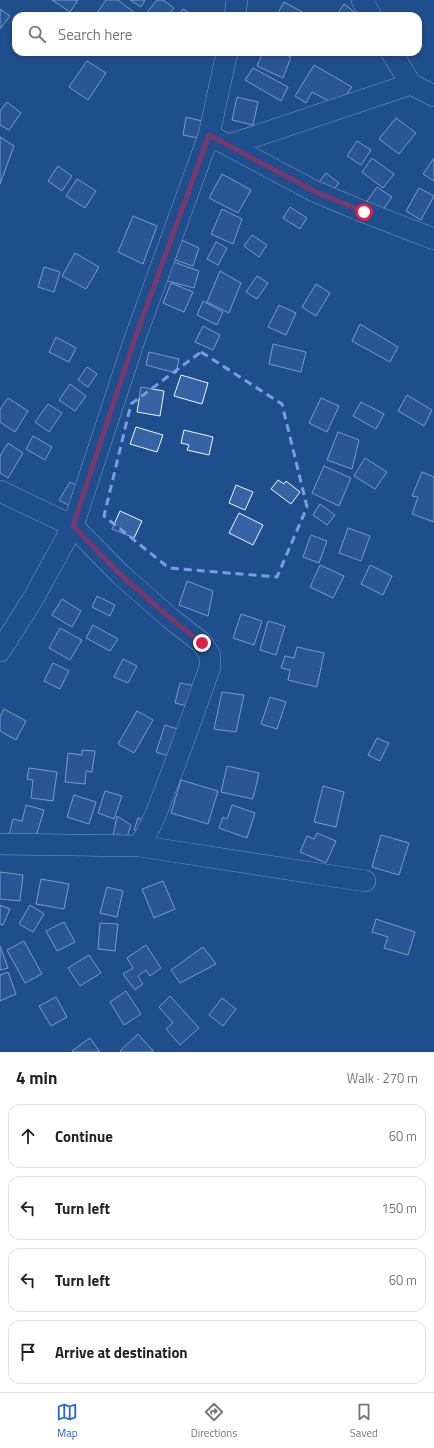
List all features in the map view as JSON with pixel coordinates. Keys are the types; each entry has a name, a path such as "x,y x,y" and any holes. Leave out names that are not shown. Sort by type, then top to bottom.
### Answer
{"street":[{"path":"236,12 237,0"},
{"path":"362,0 369,12"},
{"path":"0,650 33,599 73,526 133,344 209,135 226,56"},
{"path":"394,56 411,84 434,96"},
{"path":"229,145 411,84"},
{"path":"209,135 314,191 434,239"},
{"path":"0,491 73,526 120,574 170,618 202,643 210,655 210,668 178,759 157,812 139,846"},
{"path":"0,844 139,846 365,881"}],"highlighted area":[{"path":"201,352 282,404 307,507 277,577 169,568 104,516 131,404"}],"building":[{"path":"52,0 78,0 70,12"},
{"path":"106,0 118,0 134,12 98,12"},
{"path":"130,0 145,0 141,7"},
{"path":"157,0 163,0 174,8 170,12 147,12"},
{"path":"284,2 302,12 278,12"},
{"path":"344,4 355,12 339,12"},
{"path":"0,9 10,16 0,29"},
{"path":"183,9 188,12 181,12"},
{"path":"261,56 291,57 283,78 257,66"},
{"path":"87,61 106,73 88,100 69,87"},
{"path":"314,65 352,87 338,106 312,92 306,103 295,96"},
{"path":"253,68 288,87 281,101 245,80"},
{"path":"237,97 258,102 253,125 232,120"},
{"path":"7,102 21,113 9,130 0,125 0,111"},
{"path":"186,117 206,122 203,139 183,135"},
{"path":"396,118 416,133 399,154 379,139"},
{"path":"0,137 14,146 0,184"},
{"path":"357,141 371,150 361,165 347,156"},
{"path":"372,158 394,174 383,188 362,172"},
{"path":"434,158 434,181 423,174"},
{"path":"58,166 72,176 62,191 48,181"},
{"path":"326,173 339,183 322,205 309,195"},
{"path":"222,174 251,190 238,213 209,198"},
{"path":"77,179 96,191 85,208 66,196"},
{"path":"377,187 392,197 380,214 365,204"},
{"path":"419,188 434,196 421,220 406,211"},
{"path":"290,207 307,218 300,229 283,218"},
{"path":"222,209 242,219 233,244 211,234"},
{"path":"133,216 157,226 143,264 118,252"},
{"path":"252,235 267,245 259,257 244,246"},
{"path":"182,240 199,248 193,266 175,260"},
{"path":"216,242 227,248 218,265 207,259"},
{"path":"75,253 99,267 86,289 62,276"},
{"path":"171,261 199,271 194,288 164,280"},
{"path":"44,267 60,272 54,292 38,287"},
{"path":"220,271 241,283 229,313 207,302"},
{"path":"257,276 268,283 257,299 246,292"},
{"path":"171,283 193,292 184,312 163,303"},
{"path":"316,284 330,293 316,316 302,307"},
{"path":"203,301 223,312 217,325 197,315"},
{"path":"279,305 296,313 286,335 268,327"},
{"path":"360,324 398,347 390,362 352,341"},
{"path":"203,326 220,335 213,350 195,342"},
{"path":"56,337 76,348 69,362 49,352"},
{"path":"273,344 306,352 301,372 269,364"},
{"path":"149,352 179,359 176,373 146,365"},
{"path":"87,367 97,374 88,387 78,380"},
{"path":"181,375 208,383 202,404 174,396"},
{"path":"70,384 86,396 75,411 59,400"},
{"path":"141,387 164,391 160,416 137,412"},
{"path":"407,395 432,410 424,426 398,411"},
{"path":"8,398 28,411 15,432 0,422 0,409"},
{"path":"321,398 339,406 327,432 309,423"},
{"path":"361,402 384,414 376,429 353,416"},
{"path":"48,404 62,413 49,432 35,422"},
{"path":"136,427 163,435 157,452 130,444"},
{"path":"184,430 213,437 209,455 187,450 189,445 181,443"},
{"path":"338,432 359,440 352,469 327,460"},
{"path":"33,436 52,447 45,460 26,449"},
{"path":"8,443 23,453 8,478 0,473 0,456"},
{"path":"365,458 387,472 375,489 354,476"},
{"path":"324,466 351,478 339,506 312,493"},
{"path":"422,472 434,477 434,522 412,514 418,497 412,496"},
{"path":"278,480 284,484 286,481 300,492 291,504 271,489"},
{"path":"70,482 92,494 82,513 59,500"},
{"path":"236,485 253,492 245,510 229,503"},
{"path":"320,504 335,515 327,525 313,515"},
{"path":"120,511 142,521 134,538 112,529"},
{"path":"239,513 263,525 253,545 229,533"},
{"path":"348,528 370,536 361,561 339,553"},
{"path":"311,535 327,541 319,563 303,557"},
{"path":"320,565 344,576 333,598 310,587"},
{"path":"370,565 392,576 383,595 361,584"},
{"path":"187,581 213,591 208,616 179,605"},
{"path":"97,596 115,605 110,616 92,607"},
{"path":"62,599 81,611 72,627 52,615"},
{"path":"241,614 262,621 254,645 233,638"},
{"path":"268,621 285,626 276,655 260,650"},
{"path":"93,625 118,639 110,651 86,638"},
{"path":"60,628 82,640 70,660 49,648"},
{"path":"297,647 324,653 317,687 288,680 290,670 281,668 285,656 294,658"},
{"path":"123,659 137,666 128,683 114,677"},
{"path":"53,663 69,671 60,689 44,681"},
{"path":"180,683 196,686 192,707 175,703"},
{"path":"222,692 244,695 236,732 214,729"},
{"path":"270,697 286,702 277,729 261,724"},
{"path":"4,709 26,721 16,740 0,731 0,716"},
{"path":"137,711 153,720 134,753 118,744"},
{"path":"165,725 184,731 175,758 156,752"},
{"path":"377,738 389,743 380,761 368,755"},
{"path":"82,750 95,751 92,772 86,771 85,784 65,782 68,753 82,755"},
{"path":"227,766 259,773 253,799 221,792"},
{"path":"29,768 57,772 53,801 31,798 33,780 27,779"},
{"path":"181,780 218,791 208,824 171,813"},
{"path":"323,786 344,792 336,827 314,822"},
{"path":"105,791 122,796 114,819 98,813"},
{"path":"74,795 96,802 89,824 67,817"},
{"path":"26,805 44,810 35,840 8,839 13,819 22,821"},
{"path":"232,805 255,813 247,838 219,828 223,817 227,819"},
{"path":"117,816 131,825 125,843 113,836"},
{"path":"138,818 155,824 153,834 134,830"},
{"path":"317,833 336,841 326,863 300,852 307,836 314,839"},
{"path":"381,835 409,843 399,875 372,867"},
{"path":"0,872 23,875 20,901 0,899"},
{"path":"41,879 69,884 64,909 36,904"},
{"path":"163,881 175,909 154,918 142,889"},
{"path":"107,887 123,891 117,917 100,913"},
{"path":"0,905 10,909 3,925 0,924"},
{"path":"30,905 44,914 33,932 19,924"},
{"path":"376,919 415,932 408,955 384,948 388,937 372,932"},
{"path":"64,922 75,942 57,951 46,931"},
{"path":"100,923 118,924 115,951 98,949"},
{"path":"24,941 42,974 25,983 7,950"},
{"path":"146,945 161,968 150,976 146,970 138,976 143,984 135,990 123,974 133,968 127,958"},
{"path":"0,946 8,968 0,970"},
{"path":"203,947 216,964 180,983 171,970"},
{"path":"89,955 101,973 80,986 68,968"},
{"path":"8,972 16,994 0,1001 0,975"},
{"path":"126,991 141,1014 124,1025 110,1002"},
{"path":"170,996 199,1028 180,1045 166,1029 173,1023 159,1007"},
{"path":"56,997 67,1017 51,1026 39,1006"},
{"path":"222,998 236,1009 223,1026 209,1015"},
{"path":"138,1034 154,1052 120,1051"},
{"path":"90,1038 100,1052 72,1051"}],"route":[{"path":"202,643 170,618 120,574 73,526 133,344 209,135 314,191 364,212"}]}
